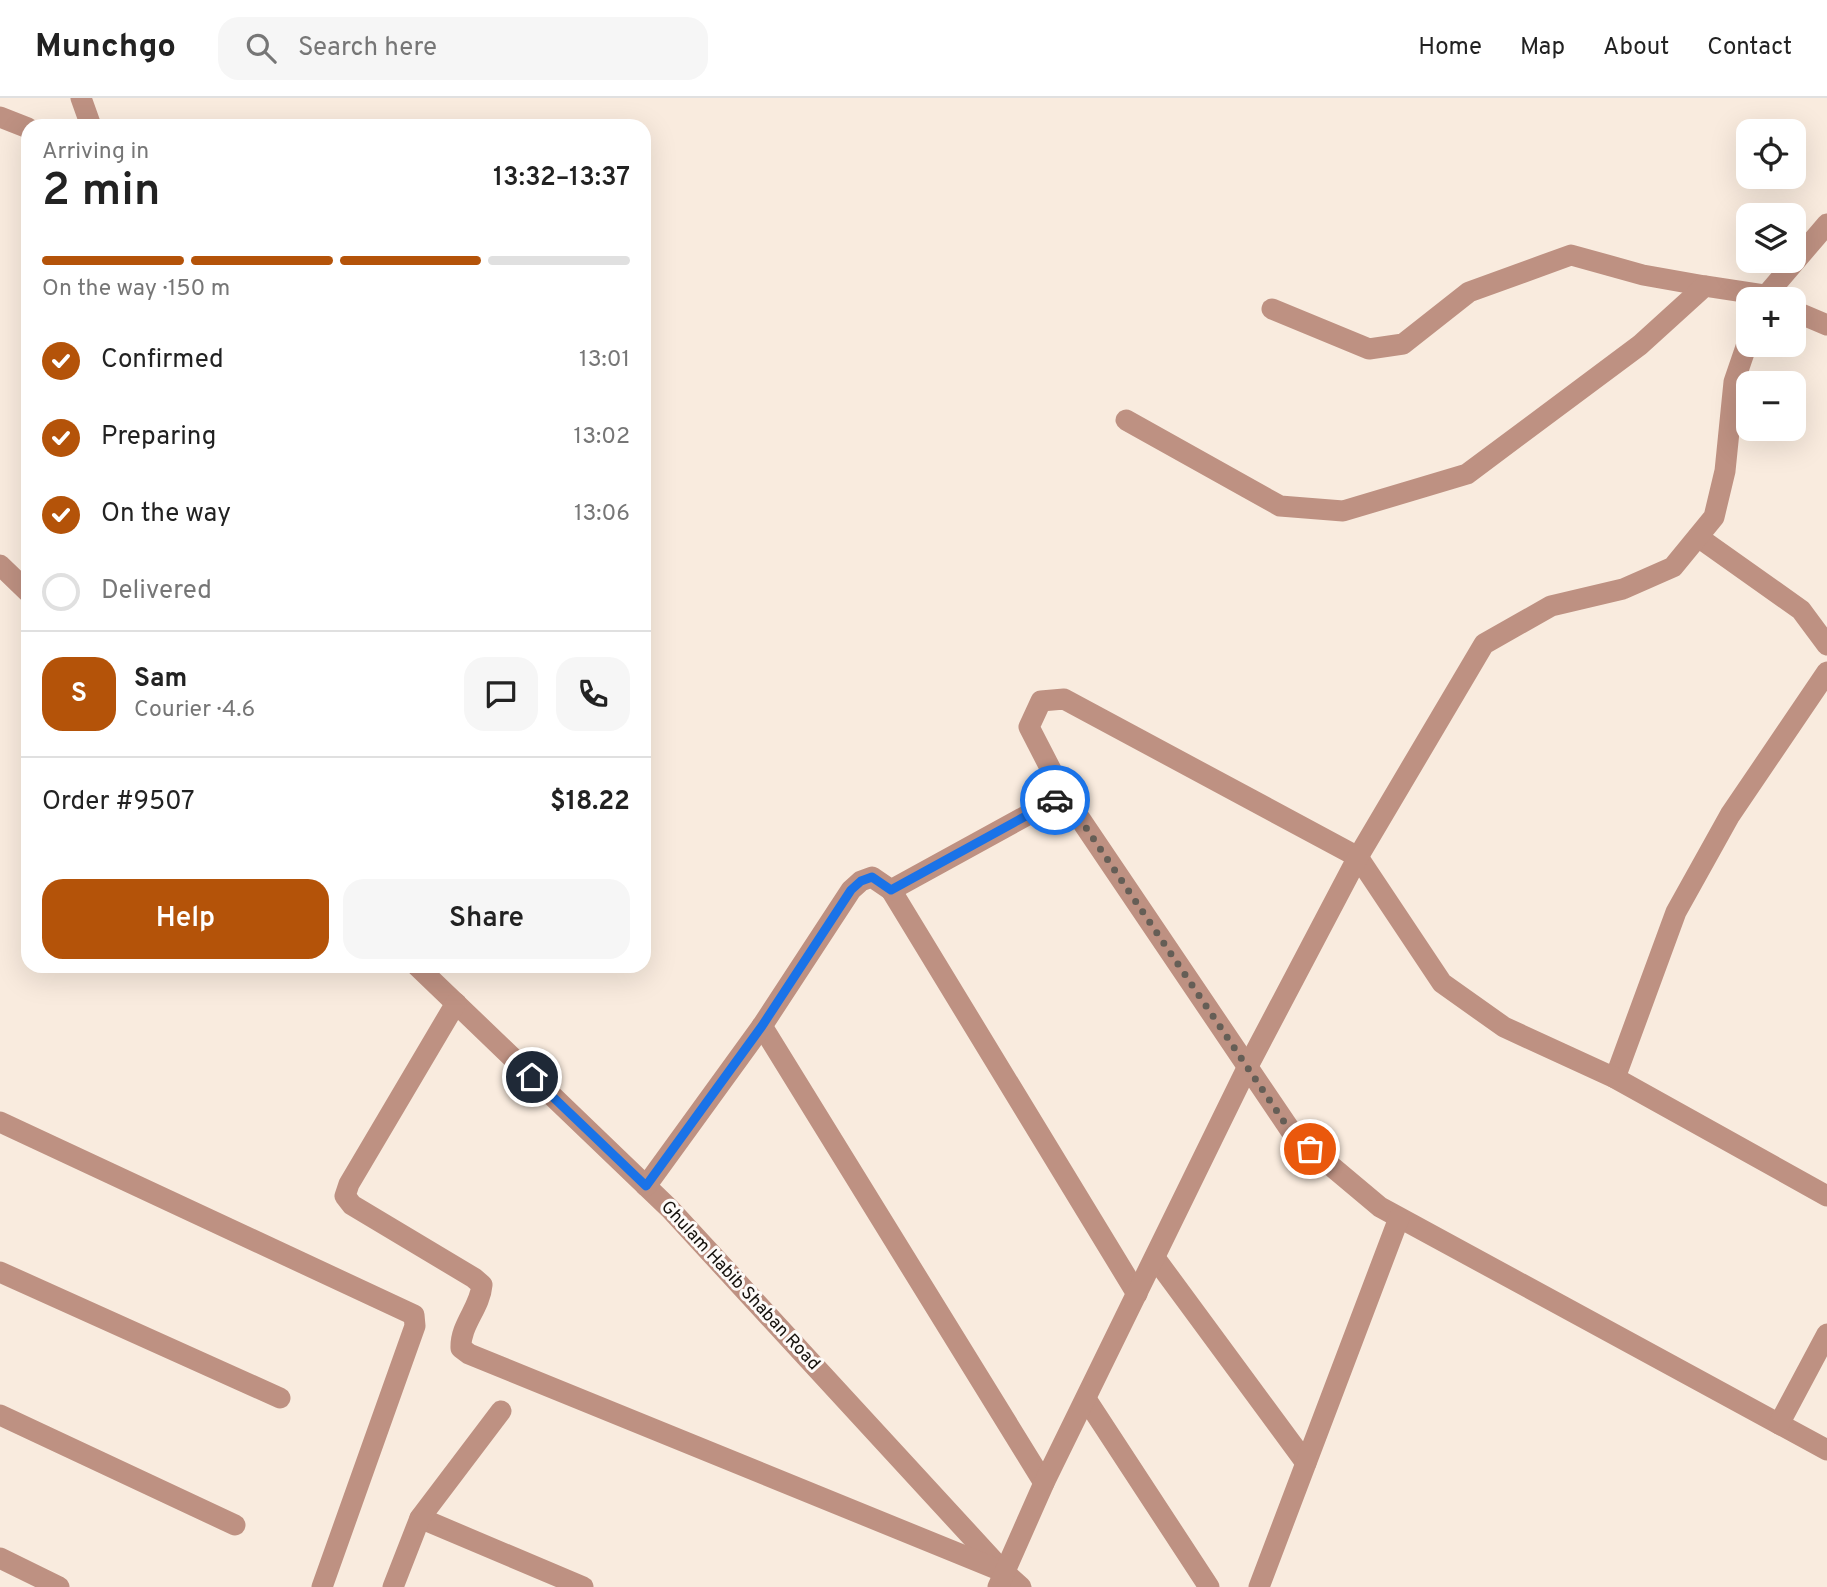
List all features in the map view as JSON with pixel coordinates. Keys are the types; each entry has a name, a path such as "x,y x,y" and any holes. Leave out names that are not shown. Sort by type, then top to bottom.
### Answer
{"street":[{"path":"81,98 88,119"},
{"path":"0,117 21,125"},
{"path":"1775,287 1827,224"},
{"path":"1272,309 1369,349 1403,344 1469,292 1571,255 1643,275 1736,292"},
{"path":"1126,420 1280,506 1343,511 1467,474 1640,345 1705,286"},
{"path":"1806,316 1827,325"},
{"path":"456,1003 349,1184 345,1196 352,1205 482,1285 481,1294 461,1337 461,1348 1001,1579 1044,1483 1248,1066 1358,857 1484,644 1551,606 1623,589 1673,567 1714,517 1725,471 1734,382 1743,357"},
{"path":"1698,537 1801,610 1827,645"},
{"path":"0,565 21,585"},
{"path":"1615,1078 1676,912 1730,815 1827,672"},
{"path":"1827,1196 1615,1078 1504,1027 1442,983 1358,857 1064,699 1041,701 1029,727 1064,795 1293,1135 1380,1207 1827,1450"},
{"path":"891,890 1064,795"},
{"path":"646,1186 762,1026 851,890 861,881 872,877 891,890 1137,1294"},
{"name":"Ghulam Habib Shaban Road","path":"424,973 679,1219 1001,1579 1021,1587"},
{"path":"762,1026 1044,1483"},
{"path":"0,1122 414,1315 415,1326 322,1587"},
{"path":"1259,1587 1399,1217"},
{"path":"1154,1258 1306,1463"},
{"path":"0,1272 281,1398"},
{"path":"1779,1424 1827,1334"},
{"path":"1086,1399 1209,1587"},
{"path":"393,1587 421,1518 501,1411"},
{"path":"0,1415 234,1525"},
{"path":"421,1518 583,1587"},
{"path":"0,1558 59,1587"}],"way so far":[{"path":"1055,800 1064,795 1293,1135 1310,1149"}],"route":[{"path":"532,1077 646,1186 762,1026 851,890 861,881 872,877 891,890 1055,800"}]}
